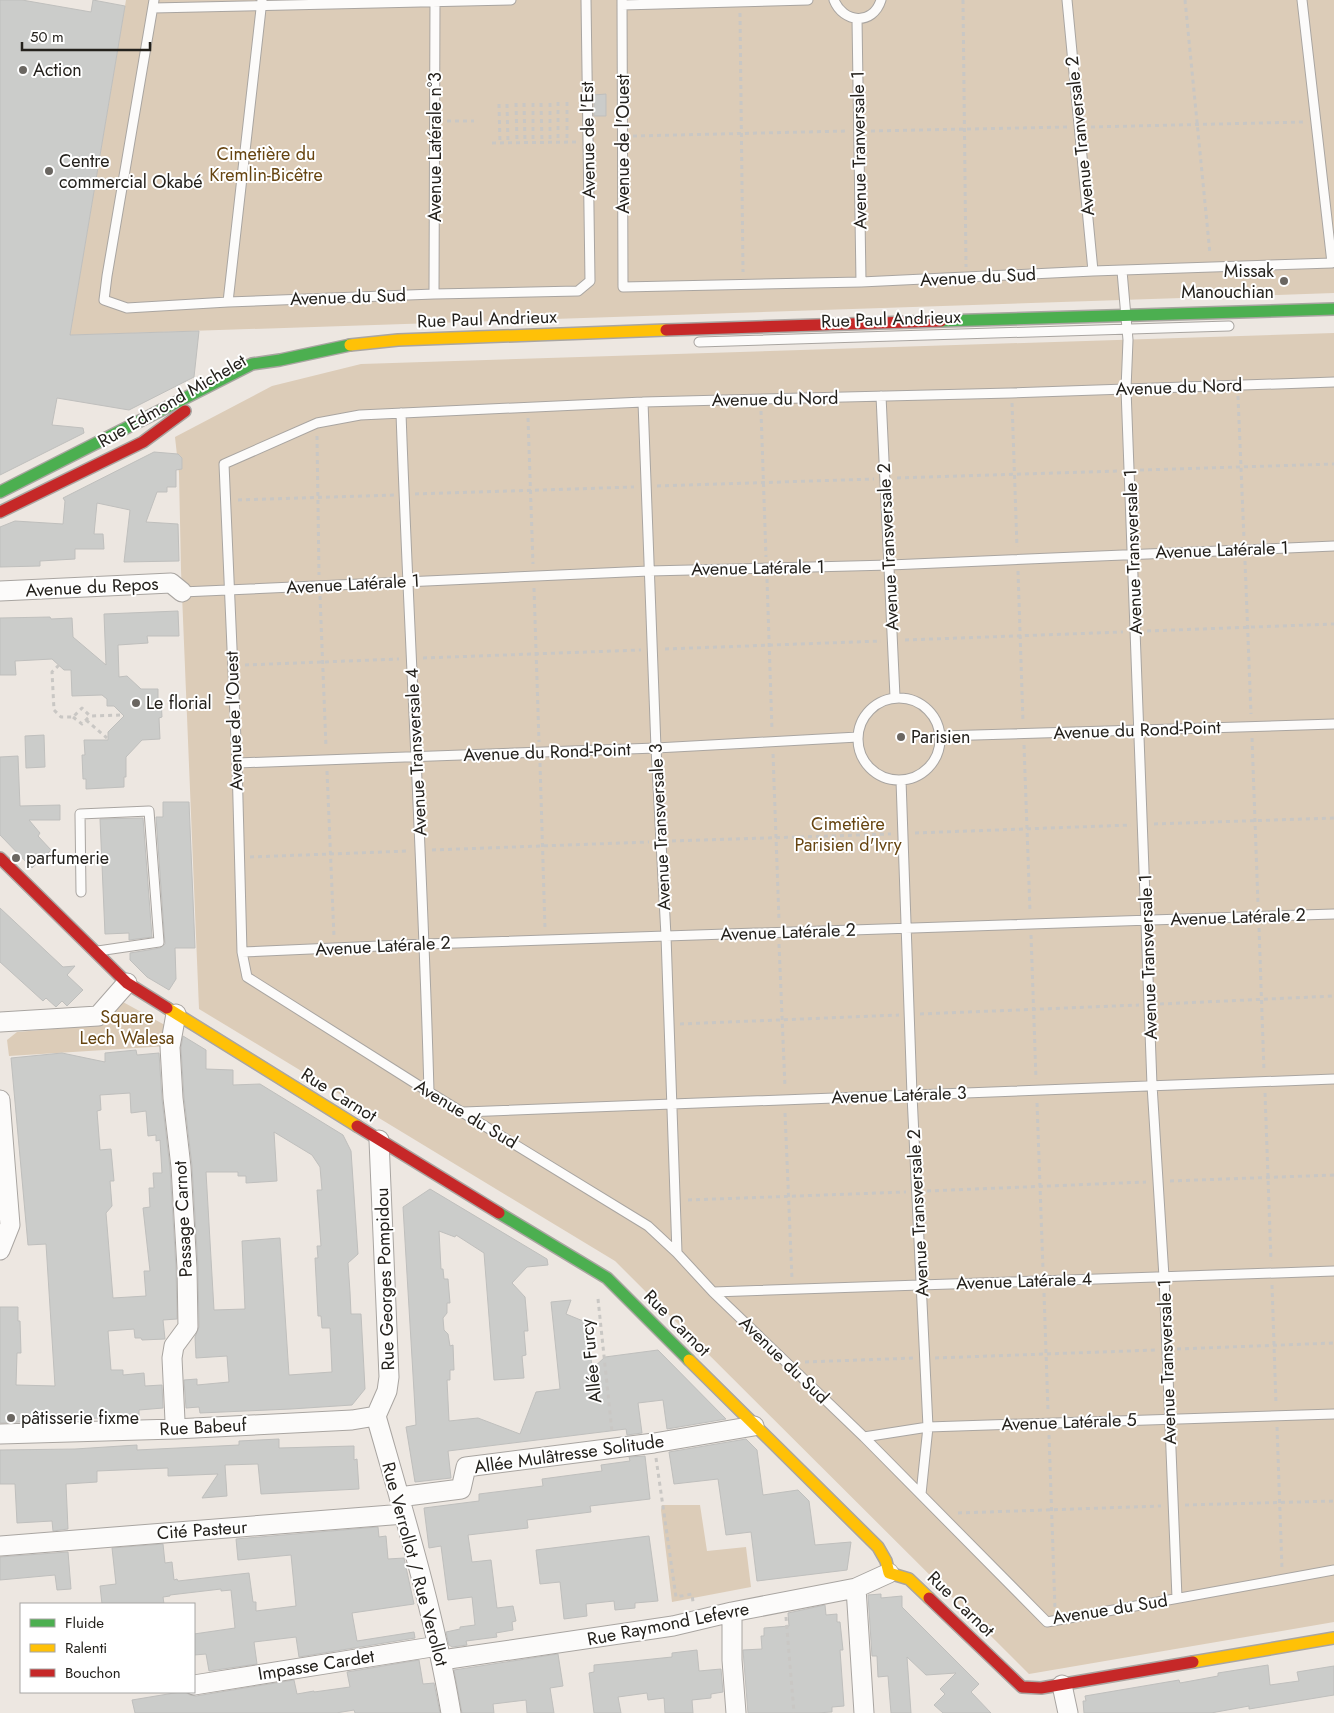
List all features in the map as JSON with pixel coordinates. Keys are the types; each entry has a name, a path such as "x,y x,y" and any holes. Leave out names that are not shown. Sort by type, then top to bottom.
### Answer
{"main road":[{"name":"Rue Paul Andrieux","path":"398,340 1334,308"},
{"name":"Rue Edmond Michelet","path":"0,492 252,364 280,360 357,343 398,340"},
{"name":"Rue Edmond Michelet","path":"0,512 143,442 194,404 280,360"},
{"name":"Rue Carnot","path":"0,858 127,983 612,1282 754,1426 878,1546 890,1573 909,1579 1022,1687 1062,1685 1334,1638"}],"street":[{"name":"Avenue du Repos","path":"0,591 171,583 182,592"},
{"path":"0,1022 98,1016 127,983"},
{"name":"Passage Carnot","path":"175,1421 172,1358 174,1346 188,1327 187,1268 181,1167 173,1098 170,1047 176,1014"},
{"path":"0,1100 10,1225 0,1250"},
{"name":"Rue Georges Pompidou","path":"376,1416 387,1392 389,1377 379,1140"},
{"name":"Rue Babeuf","path":"0,1434 175,1429 365,1419 376,1416"},
{"name":"Rue Verrollot / Rue Verollot","path":"376,1416 440,1653 451,1713"},
{"name":"Allée Mulâtresse Solitude","path":"401,1506 461,1489 466,1467 654,1443 754,1426"},
{"name":"Cité Pasteur","path":"0,1546 401,1506"},
{"name":"Rue Raymond Lefevre","path":"440,1653 673,1626 723,1614 856,1588 890,1573"},
{"path":"856,1588 864,1713"},
{"path":"723,1614 732,1660 736,1713"},
{"name":"Impasse Cardet","path":"195,1685 440,1653"},
{"path":"1062,1685 1068,1713"}],"lane":[{"path":"154,4 511,0"},
{"name":"Avenue de l'Est","path":"586,0 590,281"},
{"path":"622,2 808,0"},
{"path":"834,0 842,13 849,17 857,18 870,15 876,10 881,0"},
{"name":"Avenue Tranversale 2","path":"1067,0 1093,271"},
{"path":"1302,0 1316,122"},
{"name":"Avenue Latérale n°3","path":"434,294 435,1"},
{"path":"228,302 262,2"},
{"name":"Avenue de l'Ouest","path":"622,2 623,287"},
{"name":"Avenue du Sud","path":"154,4 106,276 104,300 127,308 434,294 578,291 590,281"},
{"name":"Avenue Tranversale 1","path":"857,18 861,282"},
{"name":"Avenue du Sud","path":"623,287 861,282 1093,271 1332,264 1316,122"},
{"path":"1122,271 1125,316"},
{"name":"Avenue Transversale 1","path":"1125,316 1128,340 1126,389 1148,920 1152,1085 1164,1277 1177,1598"},
{"name":"Rue Paul Andrieux","path":"689,342 1126,330 1235,325"},
{"name":"Rue Paul Andrieux","path":"398,340 432,348"},
{"name":"Avenue du Nord","path":"224,464 317,423 360,415 643,402 1011,393 1334,382"},
{"name":"Avenue Transversale 2","path":"881,396 895,697"},
{"name":"Avenue Transversale 3","path":"643,402 656,748 666,936 677,1253"},
{"name":"Avenue Transversale 4","path":"401,413 430,1092"},
{"name":"Avenue de l'Ouest","path":"224,464 237,763 242,952 247,977"},
{"name":"Avenue Latérale 1","path":"182,592 534,575 890,566 1334,546"},
{"path":"895,697 908,698 921,703 931,712 938,723 941,736 940,749 926,771 914,778 902,780 888,779 876,773 866,763 860,751 858,738 860,726 865,715 883,700 895,697"},
{"name":"Avenue du Rond-Point","path":"941,736 1334,724"},
{"name":"Avenue du Rond-Point","path":"237,763 656,748 858,738"},
{"name":"Avenue Transversale 2","path":"902,780 912,1095 928,1427 920,1494"},
{"path":"80,892 80,814 149,811 158,942 93,951"},
{"name":"Avenue Latérale 2","path":"242,952 425,944 1334,914"},
{"name":"Avenue du Sud","path":"247,977 648,1226 677,1253 713,1292 864,1438 1047,1622 1334,1570"},
{"name":"Avenue Latérale 3","path":"464,1112 1334,1079"},
{"name":"Avenue Latérale 4","path":"713,1292 1334,1271"},
{"name":"Avenue Latérale 5","path":"864,1438 928,1427 1334,1414"}],"path":[{"path":"963,0 966,277"},
{"path":"1185,0 1211,268"},
{"path":"740,2 743,285"},
{"path":"558,102 558,142"},
{"path":"567,102 567,142"},
{"path":"524,103 525,143"},
{"path":"533,103 533,143"},
{"path":"541,103 542,142"},
{"path":"550,103 550,142"},
{"path":"499,104 500,143"},
{"path":"508,104 508,143"},
{"path":"516,104 517,143"},
{"path":"435,121 474,121"},
{"path":"622,136 1316,122"},
{"path":"492,143 588,142"},
{"path":"1238,385 1282,1579"},
{"path":"1011,393 1056,1620"},
{"path":"528,407 546,940"},
{"path":"317,423 320,585 334,948"},
{"path":"226,500 1334,464"},
{"path":"232,666 1334,624"},
{"path":"58,665 52,672 54,710 61,717 73,716 82,708 90,716"},
{"path":"73,716 82,724 90,716 120,715"},
{"path":"86,720 107,738"},
{"path":"240,857 1334,818"},
{"path":"669,1024 1334,996"},
{"path":"784,1100 793,1289"},
{"path":"675,1201 1334,1175"},
{"name":"Allée Furcy","path":"596,1272 614,1448"},
{"path":"793,1369 802,1362 1334,1343"},
{"path":"654,1443 676,1597 692,1594 693,1602 712,1599 723,1614"},
{"path":"940,1514 1334,1501"},
{"path":"784,1602 794,1713"}],"green space":[{"name":"Cimetière du Kremlin-Bicêtre","path":"126,0 1334,0 1334,293 70,335"},
{"name":"Cimetière Parisien d'Ivry","path":"1334,333 1334,1622 1029,1674 615,1261 199,1009 181,570 179,473 175,437 272,386 361,364"},
{"name":"Square Lech Walesa","path":"123,1002 172,1029 168,1046 9,1056 7,1040 17,1032 101,1025"},
{"path":"662,1505 700,1505 707,1551 746,1547 751,1587 672,1602 661,1510"}],"building":[{"name":"Centre commercial Okabé","path":"0,0 22,0 91,12 93,0 125,6 70,335 199,331 194,377 129,410 57,398 52,425 83,428 84,433 0,475"},
{"path":"606,94 606,116 594,116 594,95"},
{"path":"154,452 178,454 182,458 182,469 176,470 176,487 167,487 167,492 157,492 146,522 178,524 179,561 124,562 130,510 97,503 94,534 103,534 104,549 75,549 75,559 40,561 40,566 0,567 0,527 15,521 63,524 65,501 63,498"},
{"name":"Le florial","path":"178,611 179,636 147,636 148,643 118,645 119,677 127,676 141,689 158,689 158,700 161,700 162,717 159,718 160,739 142,740 126,757 124,787 86,789 86,779 83,779 82,755 85,755 84,740 108,740 108,732 124,716 114,706 107,706 107,699 102,695 72,696 71,670 64,670 52,659 15,661 16,675 0,675 0,618 72,618 73,637 106,665 104,614"},
{"path":"44,735 45,767 26,768 25,736"},
{"path":"18,756 20,806 60,805 60,820 29,820 40,833 38,836 51,850 32,868 0,835 0,757"},
{"path":"163,802 189,802 195,948 175,948 176,979 169,990 147,977 130,960 130,953 160,948 165,944 156,817 163,817"},
{"path":"143,818 152,937 129,940 129,933 105,934 100,819"},
{"path":"0,908 63,967 75,966 67,975 83,990 67,1006 62,1001 56,1007 46,998 43,1001 0,962"},
{"path":"183,1036 206,1050 206,1069 233,1070 233,1085 260,1084 343,1135 351,1151 358,1254 348,1263 351,1314 361,1314 365,1389 352,1405 200,1413 199,1407 186,1408 184,1380 197,1379 197,1385 229,1382 227,1356 196,1358 195,1337 199,1327 198,1267 192,1166 184,1097 181,1048","holes":["274,1132 312,1155 320,1167 322,1190 317,1190 321,1246 317,1246 318,1258 315,1258 318,1316 321,1316 322,1328 330,1328 332,1372 289,1375 280,1238 242,1241 245,1309 214,1310 206,1172 238,1172 238,1176 246,1176 246,1183 277,1181"]},
{"path":"136,1050 137,1055 159,1053 170,1168 177,1319 163,1320 165,1339 142,1340 141,1338 135,1338 134,1329 108,1331 111,1370 123,1370 123,1375 144,1373 145,1386 162,1385 163,1408 139,1410 139,1416 0,1423 0,1307 18,1307 21,1353 17,1353 16,1385 55,1386 46,1244 28,1245 11,1058 62,1053 105,1062 105,1053","holes":["130,1093 131,1113 146,1111 148,1136 156,1135 156,1141 160,1140 162,1173 153,1173 154,1188 149,1188 150,1207 143,1208 150,1271 144,1271 146,1296 113,1298 106,1213 112,1206 110,1181 114,1181 111,1149 100,1150 97,1111 101,1110 100,1095"]},
{"path":"430,1189 547,1259 548,1265 527,1267 512,1283 525,1297 528,1331 524,1331 526,1355 522,1356 524,1378 494,1380 484,1253 456,1235 455,1237 439,1231 441,1269 443,1269 444,1279 448,1279 450,1303 447,1303 447,1313 443,1318 444,1330 448,1334 450,1346 453,1345 454,1370 450,1370 450,1380 447,1380 449,1421 478,1418 520,1434 536,1392 560,1389 551,1302 571,1300 566,1314 588,1323 592,1369 605,1357 658,1350 726,1419 667,1429 663,1400 638,1403 642,1433 627,1435 626,1429 448,1451 451,1478 415,1482 406,1427 416,1425 403,1207"},
{"path":"279,1439 279,1448 354,1446 354,1460 357,1459 359,1489 261,1494 258,1464 225,1465 227,1496 202,1498 218,1474 168,1476 168,1468 97,1471 97,1482 66,1484 68,1529 53,1531 52,1521 17,1523 15,1484 0,1484 0,1450 75,1449 137,1445 137,1450 239,1445 239,1441"},
{"path":"746,1439 757,1450 763,1495 798,1490 809,1501 815,1545 851,1542 847,1570 757,1581 751,1532 726,1535 718,1479 674,1484 669,1452"},
{"path":"645,1456 650,1499 590,1506 591,1512 527,1520 528,1528 468,1535 472,1562 491,1560 497,1608 513,1606 516,1621 512,1622 513,1630 496,1633 497,1637 466,1641 467,1645 452,1647 449,1645 446,1632 460,1629 460,1627 475,1625 472,1597 448,1600 441,1546 429,1548 424,1508 479,1501 479,1494 543,1486 542,1479 602,1471 601,1465 630,1461 629,1457"},
{"path":"378,1527 379,1537 386,1536 388,1559 404,1558 414,1604 352,1613 357,1641 414,1632 415,1638 299,1657 296,1637 254,1642 257,1664 209,1671 206,1654 195,1655 195,1634 235,1628 231,1590 221,1591 221,1589 170,1595 163,1597 164,1603 102,1603 100,1586 116,1584 112,1548 163,1544 165,1563 172,1562 174,1580 249,1573 253,1602 256,1602 256,1611 296,1606 291,1555 238,1560 236,1539"},
{"path":"649,1536 658,1601 635,1603 635,1608 615,1610 614,1601 586,1604 587,1616 564,1619 560,1582 540,1584 536,1550"},
{"path":"68,1552 71,1589 57,1590 55,1575 0,1580 0,1557"},
{"path":"881,1594 881,1598 902,1596 902,1607 979,1684 971,1692 991,1713 943,1713 934,1705 945,1694 940,1689 956,1673 926,1675 907,1657 911,1713 891,1713 888,1676 878,1677 877,1656 872,1656 868,1595"},
{"path":"825,1605 826,1615 837,1614 837,1622 840,1622 843,1650 840,1650 844,1706 832,1707 832,1712 748,1713 743,1650 762,1649 761,1636 764,1636 764,1628 789,1626 788,1613"},
{"path":"697,1650 699,1671 721,1669 723,1692 711,1694 711,1698 692,1700 693,1713 665,1713 664,1698 648,1700 647,1693 618,1697 621,1713 594,1713 589,1673 594,1672 594,1665 672,1657 672,1653"},
{"path":"558,1654 563,1686 550,1688 554,1713 527,1713 526,1700 493,1704 494,1713 462,1713 454,1670"},
{"path":"419,1660 423,1684 434,1683 440,1713 355,1713 354,1710 336,1713 135,1713 132,1700 174,1693 187,1693 196,1696 294,1680 297,1694 314,1692 350,1687 347,1672"},
{"path":"1268,1665 1270,1685 1299,1681 1297,1672 1334,1666 1334,1695 1249,1709 1249,1706 1211,1713 1084,1713 1083,1701 1086,1701 1085,1696 1179,1680 1180,1683 1218,1676 1218,1673"}],"traffic: fast":[{"path":"941,321 1334,309"},
{"path":"0,492 252,364 350,345"},
{"path":"499,1213 607,1278 689,1360"}],"traffic: slow":[{"path":"350,345 398,340 666,330"},
{"path":"167,1008 357,1126"},
{"path":"689,1360 878,1547 886,1561 889,1573 909,1579 929,1598"},
{"path":"1193,1662 1334,1638"}],"traffic: jam":[{"path":"666,330 941,321"},
{"path":"0,512 143,442 185,411"},
{"path":"0,858 127,983 167,1008"},
{"path":"357,1126 499,1213"},
{"path":"929,1598 1022,1687 1041,1688 1193,1662"}],"place":[{"name":"Action","path":"23,70"},
{"name":"Centre commercial Okabé","path":"49,171"},
{"name":"Missak Manouchian","path":"1284,281"},
{"name":"Le florial","path":"136,703"},
{"name":"Parisien","path":"901,737"},
{"name":"parfumerie","path":"16,858"},
{"name":"pâtisserie fixme","path":"11,1418"}]}
